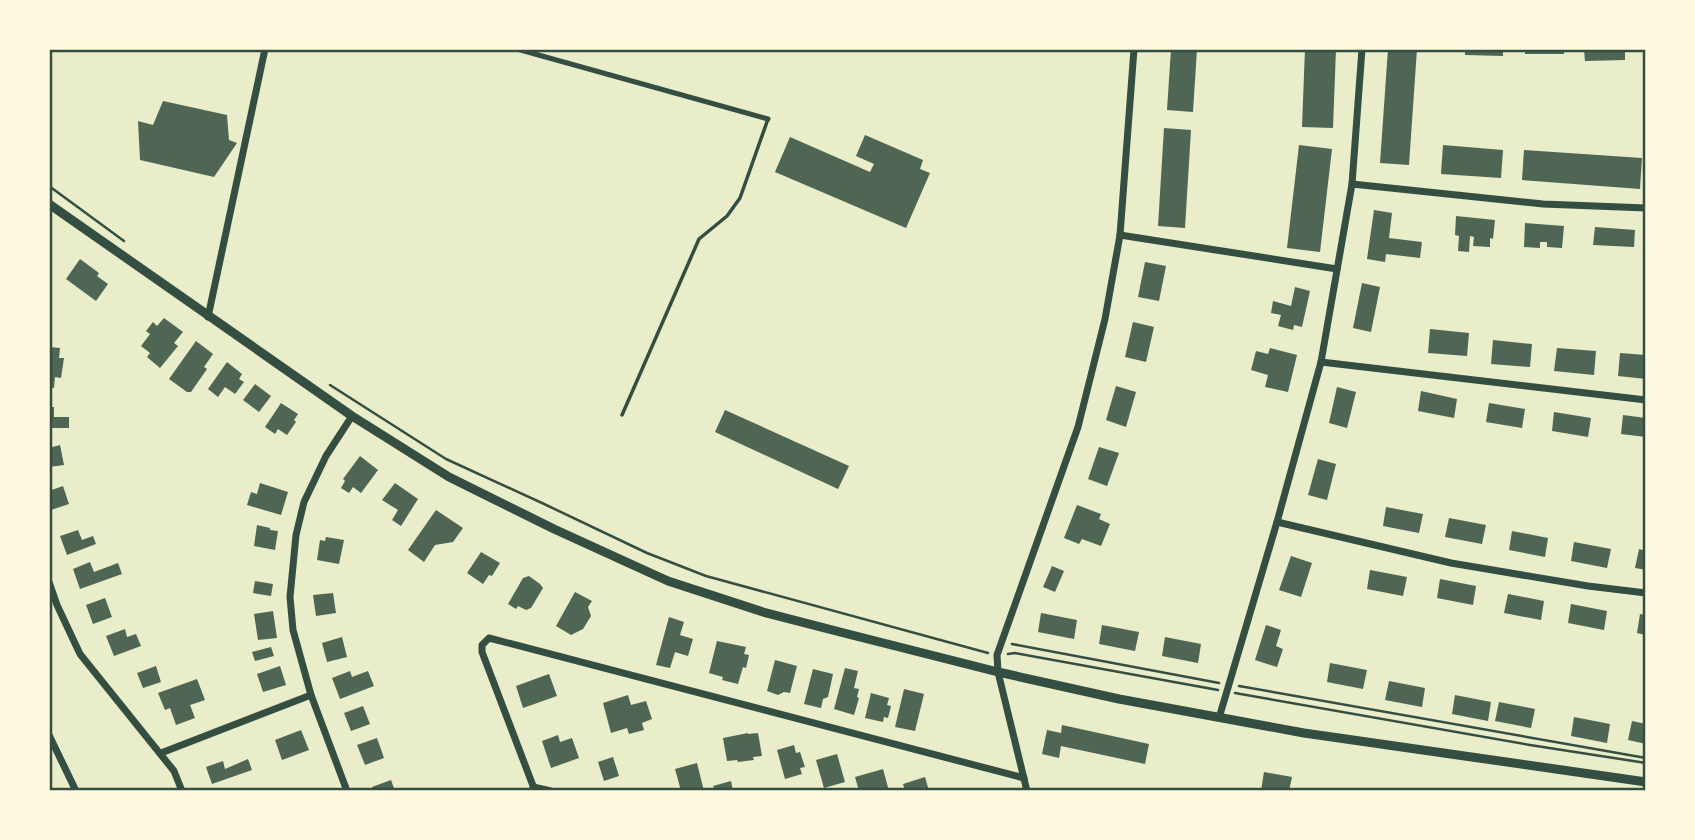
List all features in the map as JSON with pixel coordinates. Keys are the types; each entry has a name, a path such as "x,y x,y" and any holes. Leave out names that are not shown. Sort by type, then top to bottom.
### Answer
{"street":[{"path":"208,317 265,49"},
{"path":"517,49 768,119"},
{"path":"1027,791 998,672 998,655 1086,402 1105,319 1120,235 1134,49"},
{"path":"1219,718 1321,362 1352,184 1362,49"},
{"path":"1352,184 1543,204 1646,208"},
{"path":"49,204 352,416 452,479 667,581 763,611 998,672 1119,699 1304,733 1646,782"},
{"path":"1120,235 1337,269"},
{"path":"1321,362 1646,400"},
{"path":"347,791 312,695 293,630 290,597 296,535 304,502 326,456 352,416"},
{"path":"1277,522 1451,563 1646,593"},
{"path":"49,582 80,654 161,753 174,771 181,791"},
{"path":"551,791 534,789 482,652 482,645 489,638 1024,778"},
{"path":"161,753 312,695"},
{"path":"49,735 76,791"}],"lane":[{"path":"622,415 699,239 727,216 740,198 768,119"}],"path":[{"path":"49,186 131,246"},
{"path":"321,379 446,459 647,553 706,576 998,655 1015,653 1646,761"},
{"path":"1002,642 1530,745 1646,761"}],"building":[{"path":"1171,49 1197,49 1193,112 1167,110"},
{"path":"1305,49 1336,49 1333,128 1302,127"},
{"path":"1388,49 1417,49 1409,165 1380,163"},
{"path":"1465,49 1503,49 1503,56 1465,55"},
{"path":"1525,49 1564,49 1564,54 1525,54"},
{"path":"1584,49 1625,49 1625,60 1585,61"},
{"path":"163,101 227,115 229,140 237,143 214,177 140,160 138,121 153,125"},
{"path":"1164,128 1191,130 1185,228 1158,226"},
{"path":"865,135 923,160 920,169 930,173 906,228 775,172 790,137 870,172 874,164 856,156"},
{"path":"1299,145 1332,149 1320,252 1287,248"},
{"path":"1443,145 1503,150 1501,178 1441,174"},
{"path":"1524,150 1642,158 1640,189 1522,180"},
{"path":"1374,210 1392,213 1389,238 1422,242 1420,258 1386,254 1385,262 1367,259"},
{"path":"1456,216 1495,220 1490,247 1473,246 1474,237 1470,236 1469,252 1458,251"},
{"path":"1525,223 1564,226 1562,248 1547,247 1547,242 1540,242 1540,248 1524,247"},
{"path":"1595,227 1635,230 1634,247 1593,245"},
{"path":"80,259 99,273 97,276 108,284 96,301 66,279"},
{"path":"1145,262 1166,266 1159,301 1138,297"},
{"path":"1362,283 1380,287 1371,332 1353,328"},
{"path":"1295,287 1310,291 1302,327 1294,325 1293,330 1278,326 1281,315 1271,313 1273,301 1291,306"},
{"path":"164,318 183,332 174,343 178,346 160,368 147,357 150,353 141,346 150,334 146,331 153,322 157,326"},
{"path":"1133,322 1154,327 1146,362 1125,357"},
{"path":"1430,329 1469,333 1467,356 1428,353"},
{"path":"1493,340 1532,344 1530,367 1491,364"},
{"path":"196,341 213,354 204,367 207,369 191,392 187,392 169,379"},
{"path":"49,347 60,348 59,358 64,358 61,378 55,377 54,388 49,388"},
{"path":"1270,348 1297,355 1288,392 1265,387 1268,375 1251,370 1256,351 1268,354"},
{"path":"1557,348 1596,351 1594,375 1554,371"},
{"path":"1620,353 1646,355 1646,379 1618,376"},
{"path":"227,362 242,374 239,379 244,382 235,394 225,387 218,397 208,389"},
{"path":"255,384 271,396 259,412 243,400"},
{"path":"1116,386 1136,392 1126,427 1106,420"},
{"path":"1337,387 1356,392 1347,428 1329,423"},
{"path":"1421,391 1457,399 1454,418 1418,411"},
{"path":"281,403 298,414 287,435 278,429 275,434 265,427"},
{"path":"1489,403 1525,409 1522,428 1486,422"},
{"path":"49,407 54,407 54,417 69,417 69,428 49,428"},
{"path":"725,410 849,466 838,489 715,432"},
{"path":"1554,412 1591,418 1588,437 1552,431"},
{"path":"1623,415 1646,418 1646,437 1621,434"},
{"path":"60,445 64,465 49,467 49,448"},
{"path":"1099,447 1119,453 1107,486 1088,479"},
{"path":"360,456 378,470 361,493 353,487 349,493 341,488 345,481 343,479"},
{"path":"1318,459 1336,464 1327,500 1308,495"},
{"path":"260,483 288,492 281,515 247,505 251,492 257,494"},
{"path":"395,483 418,499 401,526 392,520 398,510 382,500"},
{"path":"63,486 69,504 51,510 49,491"},
{"path":"1077,505 1101,514 1099,519 1110,524 1101,546 1082,539 1079,544 1064,538"},
{"path":"1386,507 1423,514 1419,533 1383,526"},
{"path":"436,510 463,528 453,542 435,545 424,562 408,550"},
{"path":"1449,518 1486,525 1482,544 1445,537"},
{"path":"257,525 278,531 275,550 254,546"},
{"path":"78,530 82,540 93,536 96,544 67,555 60,536"},
{"path":"1512,531 1548,538 1545,557 1509,550"},
{"path":"326,537 344,540 339,564 317,560 320,540 325,541"},
{"path":"1574,542 1611,549 1607,568 1571,561"},
{"path":"1639,549 1646,551 1646,570 1635,568"},
{"path":"481,552 500,563 483,584 467,573"},
{"path":"1291,556 1312,563 1301,597 1279,590"},
{"path":"90,562 94,572 118,563 122,574 80,589 73,569"},
{"path":"1052,566 1064,571 1055,592 1043,587"},
{"path":"1370,570 1407,577 1403,596 1367,589"},
{"path":"529,576 543,588 531,608 526,610 518,606 516,609 508,604 523,578"},
{"path":"1440,579 1476,586 1473,605 1437,598"},
{"path":"255,581 273,584 271,596 253,593"},
{"path":"575,592 592,601 588,607 591,616 583,629 571,635 556,626"},
{"path":"333,593 336,613 316,616 313,595"},
{"path":"1508,594 1544,601 1541,620 1504,613"},
{"path":"105,598 112,617 93,624 86,605"},
{"path":"1571,604 1607,611 1604,630 1568,623"},
{"path":"273,611 277,638 258,640 254,614"},
{"path":"1041,613 1077,620 1074,639 1038,632"},
{"path":"1640,614 1646,615 1646,635 1637,633"},
{"path":"669,617 684,622 680,635 693,639 688,656 675,652 670,668 656,665"},
{"path":"1102,625 1139,632 1135,651 1099,644"},
{"path":"1266,625 1281,630 1276,646 1283,649 1277,667 1255,660"},
{"path":"125,629 127,637 136,634 141,646 114,656 106,636"},
{"path":"342,637 347,657 327,662 322,643"},
{"path":"1165,637 1201,644 1198,663 1162,656"},
{"path":"717,641 746,647 744,654 749,655 738,684 709,673"},
{"path":"271,647 274,656 255,661 252,652"},
{"path":"775,660 797,666 790,693 778,695 767,691"},
{"path":"1330,663 1367,670 1363,689 1327,682"},
{"path":"156,666 161,682 143,688 137,673"},
{"path":"280,666 286,685 263,692 257,674"},
{"path":"845,668 858,671 854,688 859,689 859,698 854,715 834,709"},
{"path":"813,669 833,674 828,697 823,699 821,708 804,704"},
{"path":"350,671 352,677 368,671 374,686 340,699 332,678"},
{"path":"549,674 557,696 523,708 516,686"},
{"path":"197,679 205,700 190,705 195,718 176,725 170,708 165,710 158,693"},
{"path":"1389,681 1425,688 1422,707 1385,700"},
{"path":"904,689 924,694 915,731 895,727"},
{"path":"871,693 889,698 887,705 891,706 888,718 884,717 883,722 865,718"},
{"path":"628,695 631,705 646,701 652,719 642,723 644,730 629,734 627,728 611,733 603,703"},
{"path":"1455,695 1491,702 1488,721 1452,714"},
{"path":"1499,702 1535,709 1531,728 1495,721"},
{"path":"363,706 370,724 351,731 344,713"},
{"path":"1574,717 1610,724 1607,743 1571,736"},
{"path":"1632,721 1646,724 1646,744 1628,740"},
{"path":"1062,725 1149,744 1145,764 1061,746 1059,758 1042,754 1047,730 1061,733"},
{"path":"301,730 309,750 282,760 275,740"},
{"path":"758,733 762,756 753,757 754,760 727,761 723,738"},
{"path":"558,735 560,742 572,738 579,758 551,768 542,741"},
{"path":"377,738 384,758 365,765 357,745"},
{"path":"794,745 796,753 800,752 805,767 800,768 802,774 785,779 777,750"},
{"path":"837,754 845,782 824,788 816,760"},
{"path":"613,757 619,776 604,781 598,762"},
{"path":"248,759 252,770 212,784 206,767 223,761 225,769"},
{"path":"697,763 704,791 681,791 675,769"},
{"path":"883,769 889,791 859,791 855,777"},
{"path":"1264,772 1292,777 1289,791 1261,791"},
{"path":"925,777 929,791 905,791 903,784"},
{"path":"391,780 395,791 373,791 372,787"},
{"path":"731,781 733,791 715,791 713,786"}]}
